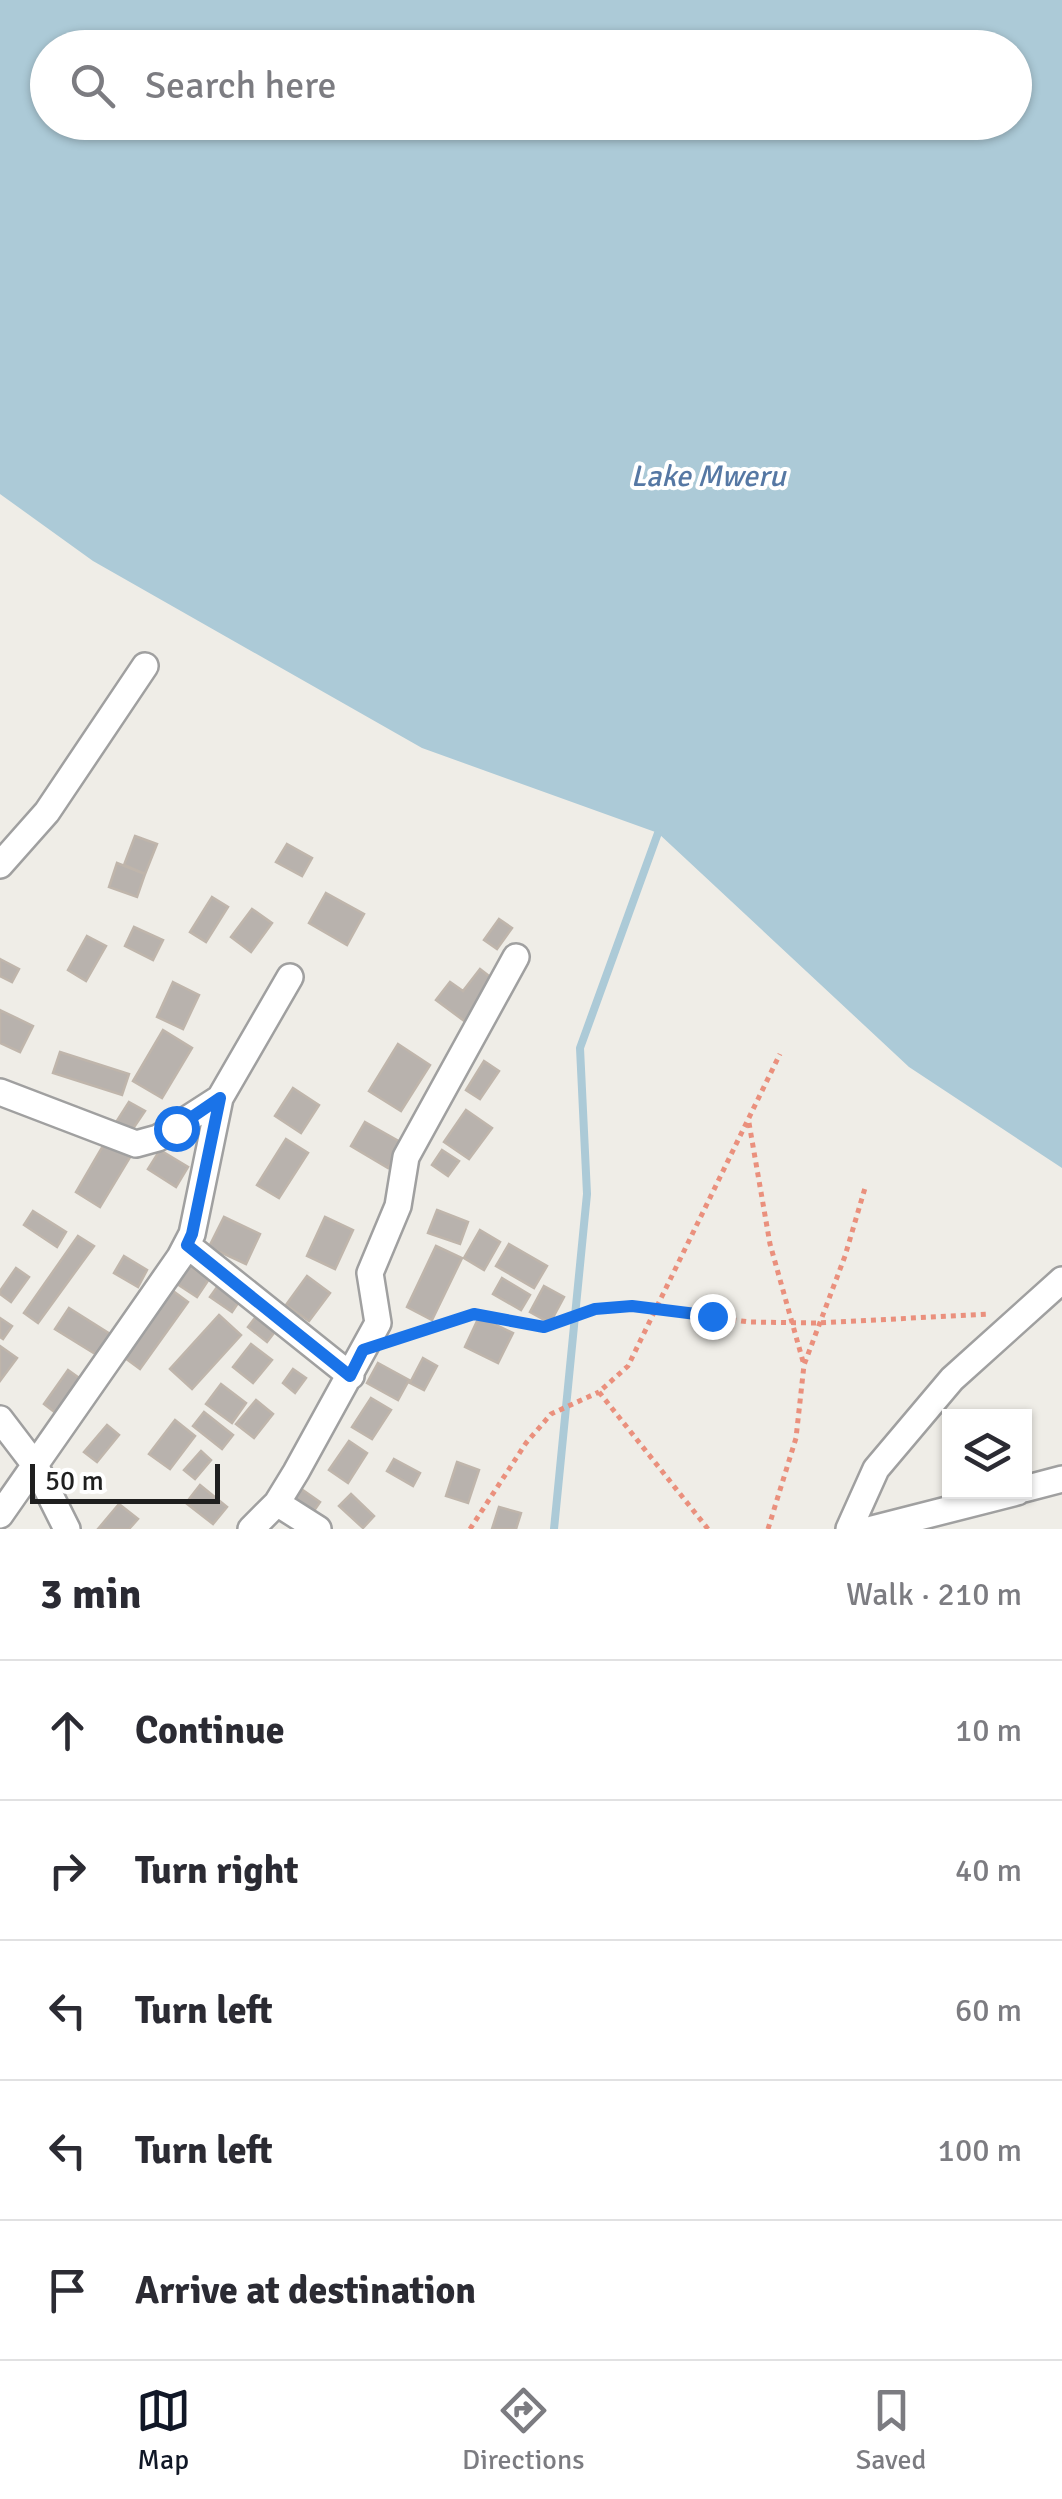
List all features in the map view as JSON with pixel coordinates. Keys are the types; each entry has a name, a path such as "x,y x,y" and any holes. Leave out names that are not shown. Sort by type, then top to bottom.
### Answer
{"street":[{"path":"0,865 47,812 146,666"},
{"path":"252,1529 277,1503 378,1322 370,1274 398,1206 406,1157 516,957"},
{"path":"0,1515 187,1245 220,1098 290,977"},
{"path":"0,1092 136,1144 158,1138 220,1098"},
{"path":"187,1245 350,1376"},
{"path":"849,1529 876,1469 952,1379 1062,1280"},
{"path":"0,1418 35,1465 67,1529"},
{"path":"1032,1488 1062,1479"},
{"path":"872,1529 990,1499"},
{"path":"277,1503 318,1529"}],"path":[{"path":"470,1529 526,1442 551,1414 599,1392 628,1366 780,1054"},
{"path":"749,1120 770,1244 804,1365"},
{"path":"768,1529 796,1438 804,1365 845,1256 865,1188"},
{"path":"363,1350 474,1314 544,1327 595,1309 632,1306 749,1322 818,1323 1027,1312"},
{"path":"599,1392 708,1529"}],"water":[{"name":"Lake Mweru","path":"0,0 1062,0 1062,1168 909,1067 658,833 422,748 93,561 0,494"}],"building":[{"path":"135,836 157,844 145,874 124,865"},
{"path":"287,844 312,858 302,876 276,862"},
{"path":"117,863 145,874 137,897 109,887"},
{"path":"326,893 364,914 347,945 309,923"},
{"path":"212,897 228,907 206,942 190,932"},
{"path":"252,909 272,923 251,952 231,937"},
{"path":"499,919 512,928 497,949 484,940"},
{"path":"134,927 163,940 153,960 125,946"},
{"path":"87,936 106,946 86,981 68,970"},
{"path":"0,959 19,969 12,982 0,976"},
{"path":"480,969 498,983 467,1023 436,1000 450,982 463,991"},
{"path":"173,982 199,995 183,1029 157,1017"},
{"path":"0,1010 33,1026 20,1052 0,1043"},
{"path":"163,1030 192,1048 162,1098 133,1081"},
{"path":"398,1044 430,1065 401,1111 369,1091"},
{"path":"60,1052 129,1074 122,1095 53,1073"},
{"path":"484,1061 499,1071 480,1099 466,1090"},
{"path":"293,1088 319,1105 301,1133 275,1116"},
{"path":"129,1102 145,1111 128,1136 113,1127"},
{"path":"466,1110 492,1128 469,1159 444,1142"},
{"path":"365,1122 402,1143 388,1168 351,1146"},
{"path":"107,1139 132,1154 100,1207 76,1192"},
{"path":"286,1139 308,1153 279,1198 257,1185"},
{"path":"160,1150 188,1167 176,1187 148,1169"},
{"path":"442,1150 459,1161 448,1176 432,1165"},
{"path":"437,1210 468,1222 460,1244 428,1233"},
{"path":"33,1211 66,1232 57,1247 24,1225"},
{"path":"224,1217 260,1234 246,1264 209,1247"},
{"path":"325,1217 353,1230 335,1269 307,1256"},
{"path":"480,1230 500,1242 484,1270 464,1258"},
{"path":"78,1236 94,1246 38,1323 24,1313"},
{"path":"509,1244 547,1266 534,1288 496,1266"},
{"path":"436,1246 462,1258 432,1320 407,1307"},
{"path":"124,1256 147,1270 138,1287 114,1273"},
{"path":"189,1266 209,1279 197,1297 177,1284"},
{"path":"16,1268 29,1277 11,1302 0,1291"},
{"path":"307,1276 330,1293 309,1321 286,1305"},
{"path":"502,1278 530,1295 521,1310 493,1294"},
{"path":"220,1283 242,1297 232,1312 210,1297"},
{"path":"544,1286 564,1297 550,1323 530,1312"},
{"path":"169,1288 188,1302 140,1369 121,1355"},
{"path":"69,1308 110,1334 97,1355 55,1329"},
{"path":"258,1314 277,1329 267,1342 248,1327"},
{"path":"219,1315 241,1335 192,1389 170,1369"},
{"path":"479,1317 513,1333 498,1363 465,1347"},
{"path":"0,1318 12,1326 3,1339 0,1337"},
{"path":"251,1344 272,1360 253,1383 233,1367"},
{"path":"0,1346 17,1358 0,1381"},
{"path":"423,1358 437,1366 424,1390 410,1383"},
{"path":"378,1363 409,1380 398,1400 367,1383"},
{"path":"293,1369 306,1378 295,1393 283,1383"},
{"path":"68,1370 82,1380 57,1414 44,1404"},
{"path":"221,1384 246,1403 232,1423 206,1404"},
{"path":"371,1398 391,1410 372,1439 352,1427"},
{"path":"256,1400 273,1414 254,1438 236,1424"},
{"path":"204,1412 233,1435 222,1449 193,1426"},
{"path":"175,1420 195,1436 170,1469 149,1454"},
{"path":"107,1425 119,1435 97,1462 84,1452"},
{"path":"349,1441 367,1453 348,1483 329,1470"},
{"path":"201,1451 211,1460 195,1479 184,1470"},
{"path":"394,1459 420,1473 413,1486 387,1471"},
{"path":"457,1462 479,1470 468,1503 446,1496"},
{"path":"200,1485 227,1507 213,1524 186,1503"},
{"path":"297,1486 320,1502 311,1515 288,1499"},
{"path":"351,1494 374,1516 363,1528 339,1506"},
{"path":"119,1504 138,1519 129,1529 98,1529"},
{"path":"499,1507 521,1513 516,1529 492,1529"}],"waterway":[{"path":"554,1529 587,1194 580,1048 658,833"}],"route":[{"path":"176,1128 220,1098 187,1245 350,1376 363,1350 474,1314 544,1327 574,1314 632,1306 712,1316"}]}
